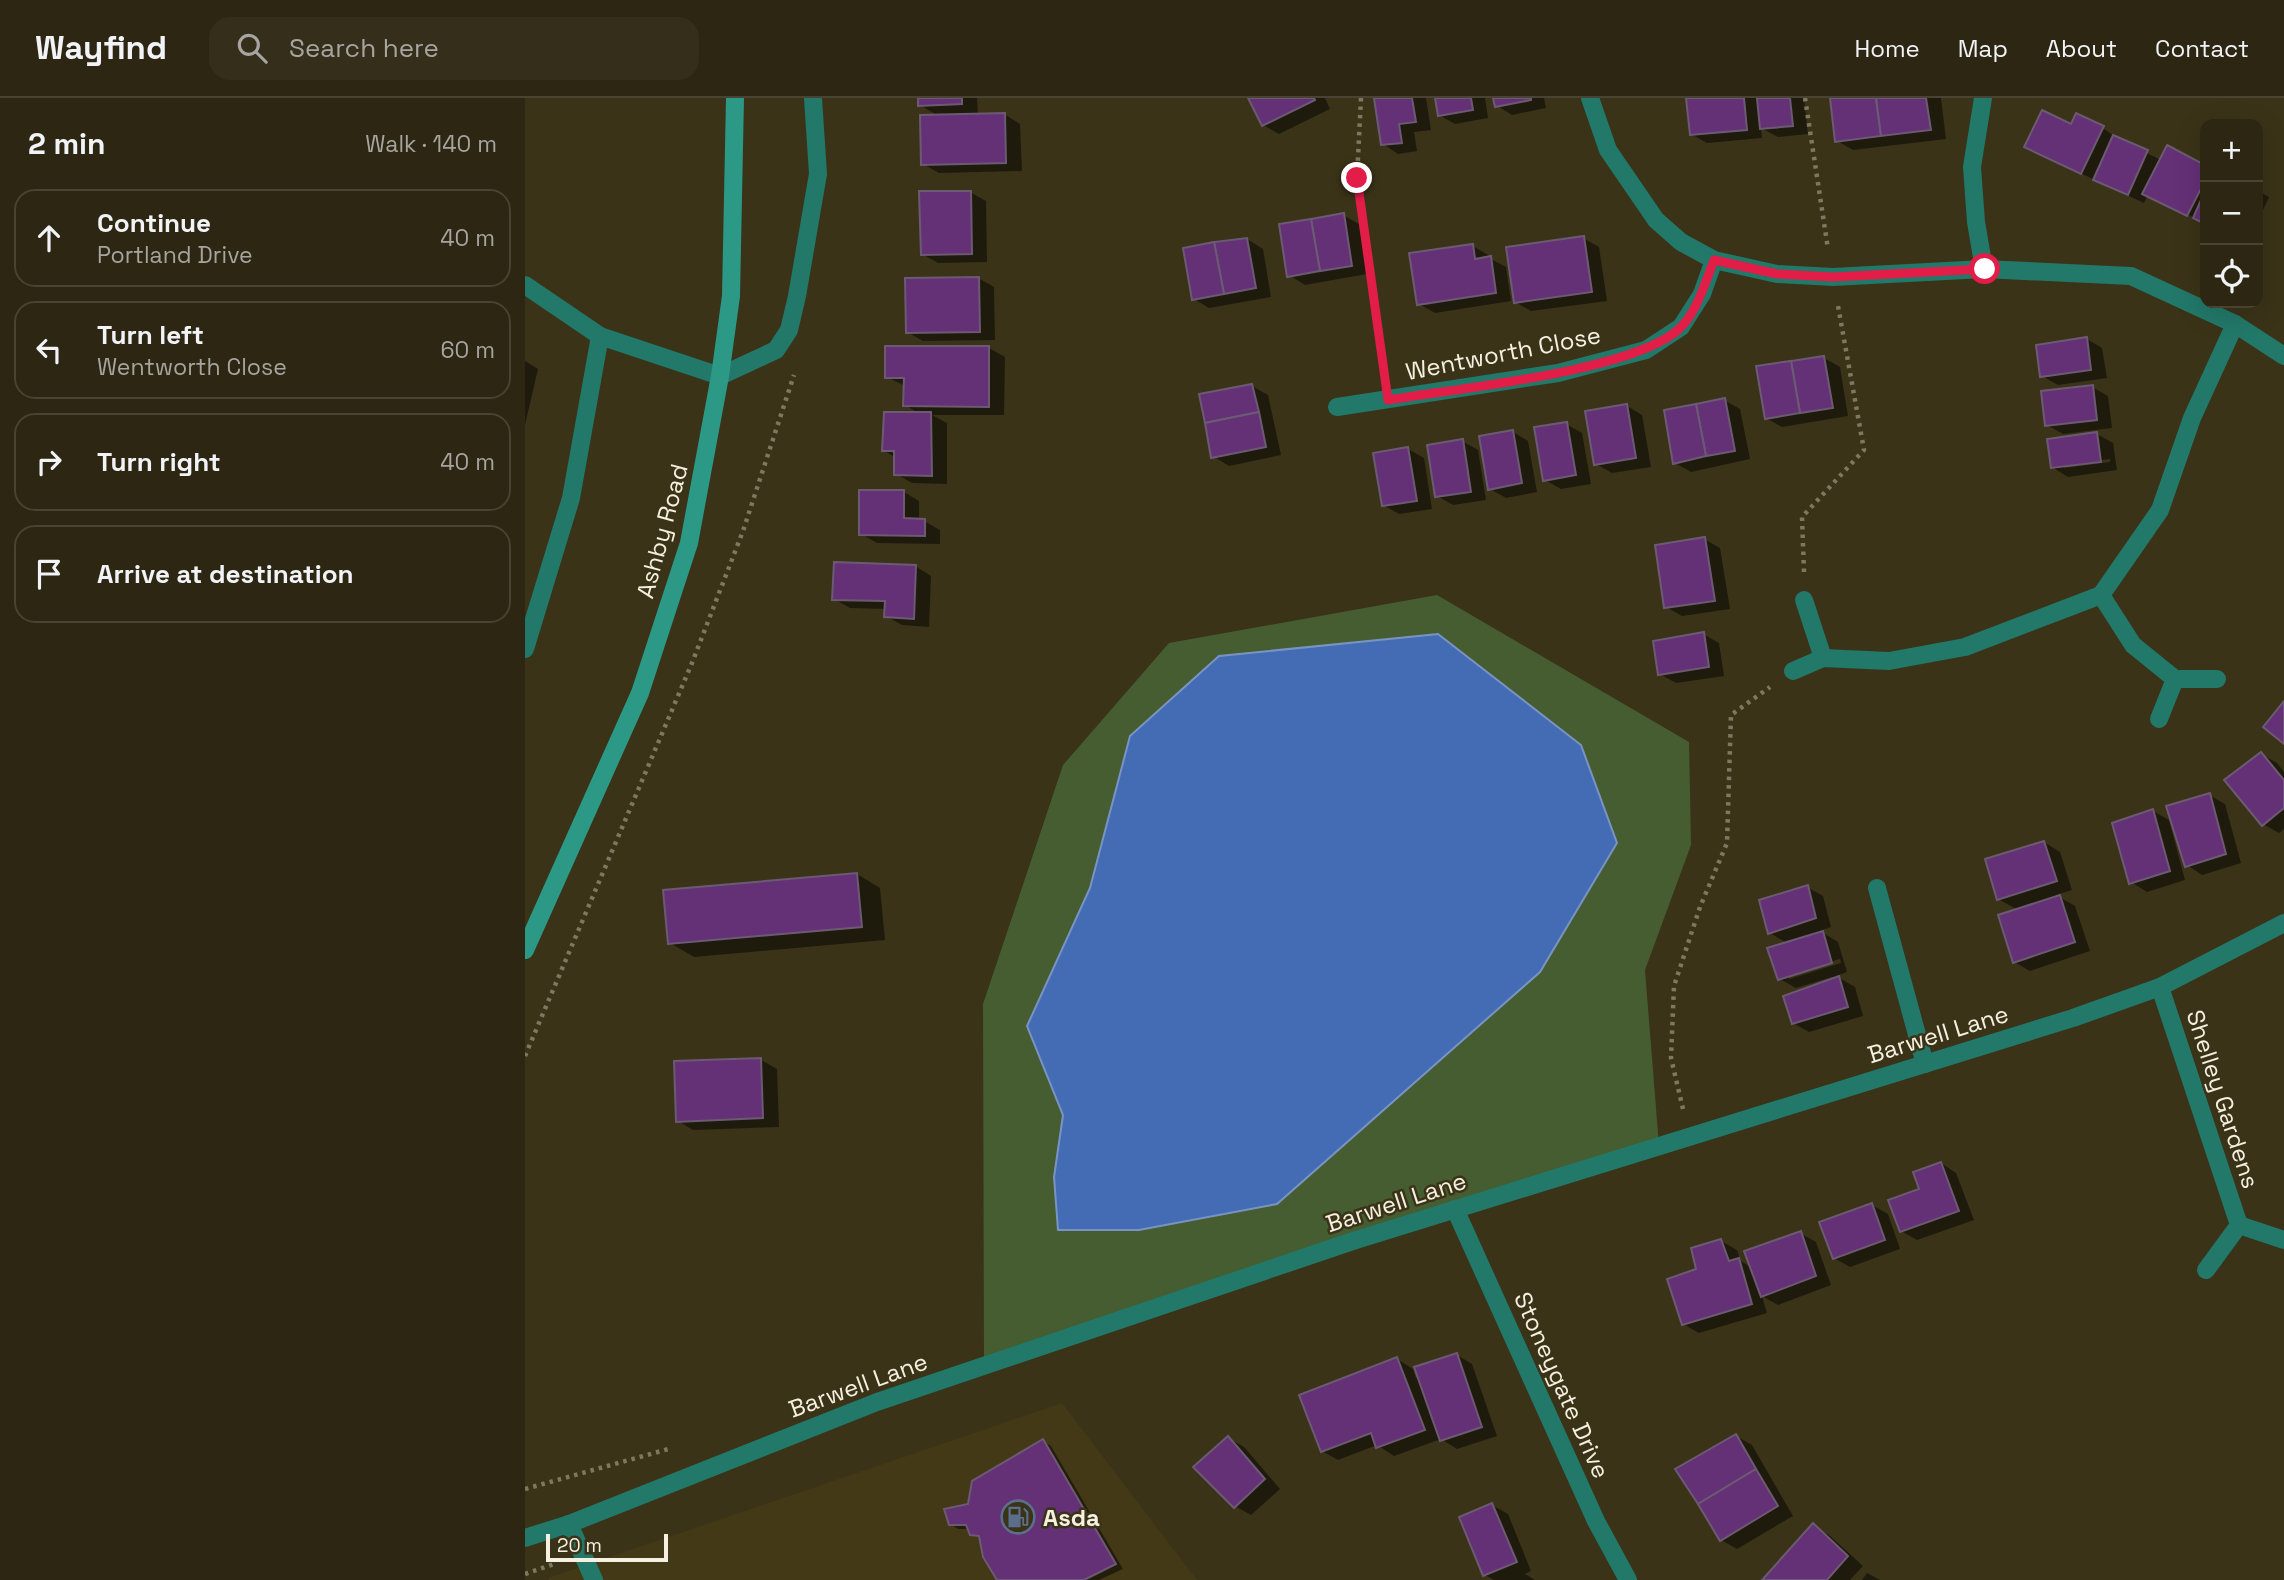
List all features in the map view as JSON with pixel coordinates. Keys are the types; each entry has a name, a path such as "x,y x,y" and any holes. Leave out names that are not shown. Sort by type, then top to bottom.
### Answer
{"main road":[{"name":"Ashby Road","path":"525,950 640,693 689,543 720,376 731,296 735,98"}],"street":[{"path":"525,285 600,336 720,376 776,350 789,330 818,174 813,98"},
{"path":"1590,98 1608,150 1656,220 1681,242 1714,260 1777,274 1833,277 1985,269 2131,276 2235,324 2284,356"},
{"path":"1983,98 1972,167 1976,222 1985,269"},
{"name":"Wentworth Close","path":"1337,407 1558,373 1646,350 1681,327 1702,294 1714,260"},
{"path":"1793,671 1823,658 1889,661 1965,647 2101,595 2160,510 2192,418 2235,324"},
{"path":"525,649 571,498 600,336"},
{"path":"2101,595 2133,645 2175,679 2217,679"},
{"path":"1804,600 1823,658"},
{"path":"2159,719 2175,679"},
{"path":"1877,888 1925,1064"},
{"name":"Barwell Lane","path":"525,1538 569,1524 877,1402 1455,1209 2073,1018 2160,987 2284,923"},
{"name":"Shelley Gardens","path":"2160,987 2239,1225"},
{"name":"Stoneygate Drive","path":"1455,1209 1596,1521 1628,1580"},
{"name":"Shelley Gardens","path":"2239,1225 2284,1240"},
{"name":"Shelley Gardens","path":"2206,1270 2239,1225"},
{"path":"569,1524 594,1580"}],"path":[{"path":"1361,98 1357,178 1388,400"},
{"path":"1804,600 1802,517 1864,450 1805,98"},
{"path":"525,1056 692,663 743,531 795,373 776,350"},
{"path":"1689,1137 1671,1058 1674,986 1700,908 1727,843 1731,715 1793,671"},
{"path":"525,1489 680,1446"}],"shaded area":[{"path":"1062,1403 1197,1580 548,1578"}],"green space":[{"path":"1437,595 1689,742 1691,845 1645,970 1659,1146 984,1366 983,1004 1063,765 1169,643"}],"water":[{"path":"1438,634 1581,745 1617,843 1540,972 1277,1204 1139,1230 1058,1230 1054,1177 1063,1115 1027,1026 1090,888 1130,736 1219,656"}],"building":[{"path":"918,98 962,98 962,104 918,106"},
{"path":"1248,98 1314,98 1315,100 1262,126"},
{"path":"1374,98 1412,98 1416,122 1399,124 1402,143 1381,145"},
{"path":"1435,98 1471,98 1473,110 1438,116"},
{"path":"1493,98 1531,98 1531,100 1495,107"},
{"path":"1686,98 1744,98 1747,130 1690,135"},
{"path":"1757,98 1790,98 1793,126 1760,129"},
{"path":"1830,98 1876,98 1881,136 1835,142"},
{"path":"1876,98 1926,98 1931,130 1881,136"},
{"path":"2042,110 2071,124 2076,113 2104,126 2081,174 2024,147"},
{"path":"1005,113 1006,163 921,165 920,115"},
{"path":"2113,135 2148,150 2128,195 2093,180"},
{"path":"2167,145 2200,162 2200,191 2187,216 2142,194"},
{"path":"919,191 971,191 972,254 921,255"},
{"path":"2200,202 2200,222 2193,218"},
{"path":"1344,213 1352,266 1320,271 1311,219"},
{"path":"1311,219 1320,271 1287,277 1279,224"},
{"path":"1584,236 1592,292 1514,303 1506,247"},
{"path":"1247,238 1256,288 1224,294 1214,242"},
{"path":"1214,242 1224,294 1192,300 1183,248"},
{"path":"1473,244 1475,259 1491,256 1496,293 1417,305 1409,253"},
{"path":"979,277 980,332 906,333 905,278"},
{"path":"2087,337 2091,370 2040,377 2036,345"},
{"path":"885,346 989,346 989,407 903,406 904,378 885,378"},
{"path":"1824,356 1833,408 1800,413 1791,361"},
{"path":"1791,361 1800,413 1765,419 1756,366"},
{"path":"1252,384 1259,412 1205,423 1199,394"},
{"path":"2093,385 2097,420 2045,426 2041,391"},
{"path":"1725,398 1735,451 1706,456 1696,404"},
{"path":"1627,404 1636,458 1594,465 1585,411"},
{"path":"1696,404 1706,456 1673,464 1664,410"},
{"path":"884,412 931,412 932,476 894,475 894,451 882,451"},
{"path":"1259,412 1266,447 1211,458 1205,423"},
{"path":"1567,422 1576,475 1543,481 1534,427"},
{"path":"1513,430 1522,483 1488,490 1479,436"},
{"path":"2097,432 2101,462 2051,468 2047,439"},
{"path":"1463,439 1471,492 1435,497 1427,445"},
{"path":"1408,447 1417,501 1382,506 1373,453"},
{"path":"859,490 904,490 904,518 925,519 925,536 859,535"},
{"path":"1705,537 1715,601 1664,608 1655,545"},
{"path":"834,562 916,565 914,619 884,617 885,601 832,600"},
{"path":"1704,632 1709,667 1658,675 1653,641"},
{"path":"2284,701 2284,744 2263,727"},
{"path":"2261,752 2284,780 2284,808 2262,826 2224,780"},
{"path":"2210,793 2226,854 2185,867 2166,806"},
{"path":"2153,809 2170,871 2129,884 2112,823"},
{"path":"2044,841 2057,881 1997,900 1985,859"},
{"path":"857,873 862,927 668,944 663,890"},
{"path":"1808,885 1816,918 1768,934 1759,900"},
{"path":"2060,895 2075,942 2013,963 1998,915"},
{"path":"1823,931 1832,963 1778,980 1767,948"},
{"path":"1839,976 1848,1007 1792,1024 1783,996"},
{"path":"761,1058 763,1118 676,1122 674,1061"},
{"path":"1941,1162 1959,1211 1900,1232 1888,1200 1919,1189 1913,1172"},
{"path":"1872,1203 1885,1240 1833,1259 1819,1222"},
{"path":"1801,1231 1816,1276 1761,1297 1744,1251"},
{"path":"1721,1239 1729,1261 1739,1258 1752,1304 1682,1325 1667,1279 1696,1269 1691,1248"},
{"path":"1457,1353 1482,1427 1440,1441 1414,1367"},
{"path":"1397,1357 1425,1430 1376,1448 1371,1433 1321,1452 1299,1395"},
{"path":"1736,1434 1756,1469 1698,1504 1675,1469"},
{"path":"1228,1436 1265,1479 1234,1508 1193,1467"},
{"name":"Asda","path":"1043,1439 1116,1564 1084,1580 997,1580 983,1557 979,1536 970,1535 966,1525 949,1525 944,1509 968,1504 972,1481"},
{"path":"1756,1469 1778,1506 1720,1541 1698,1504"},
{"path":"1492,1503 1517,1562 1483,1576 1459,1517"},
{"path":"1813,1523 1848,1556 1827,1580 1762,1580"}],"place":[{"name":"Asda","path":"1018,1517"}],"route":[{"path":"1357,178 1388,400 1558,373 1646,350 1681,327 1702,294 1714,260 1777,274 1833,277 1985,269"}]}
